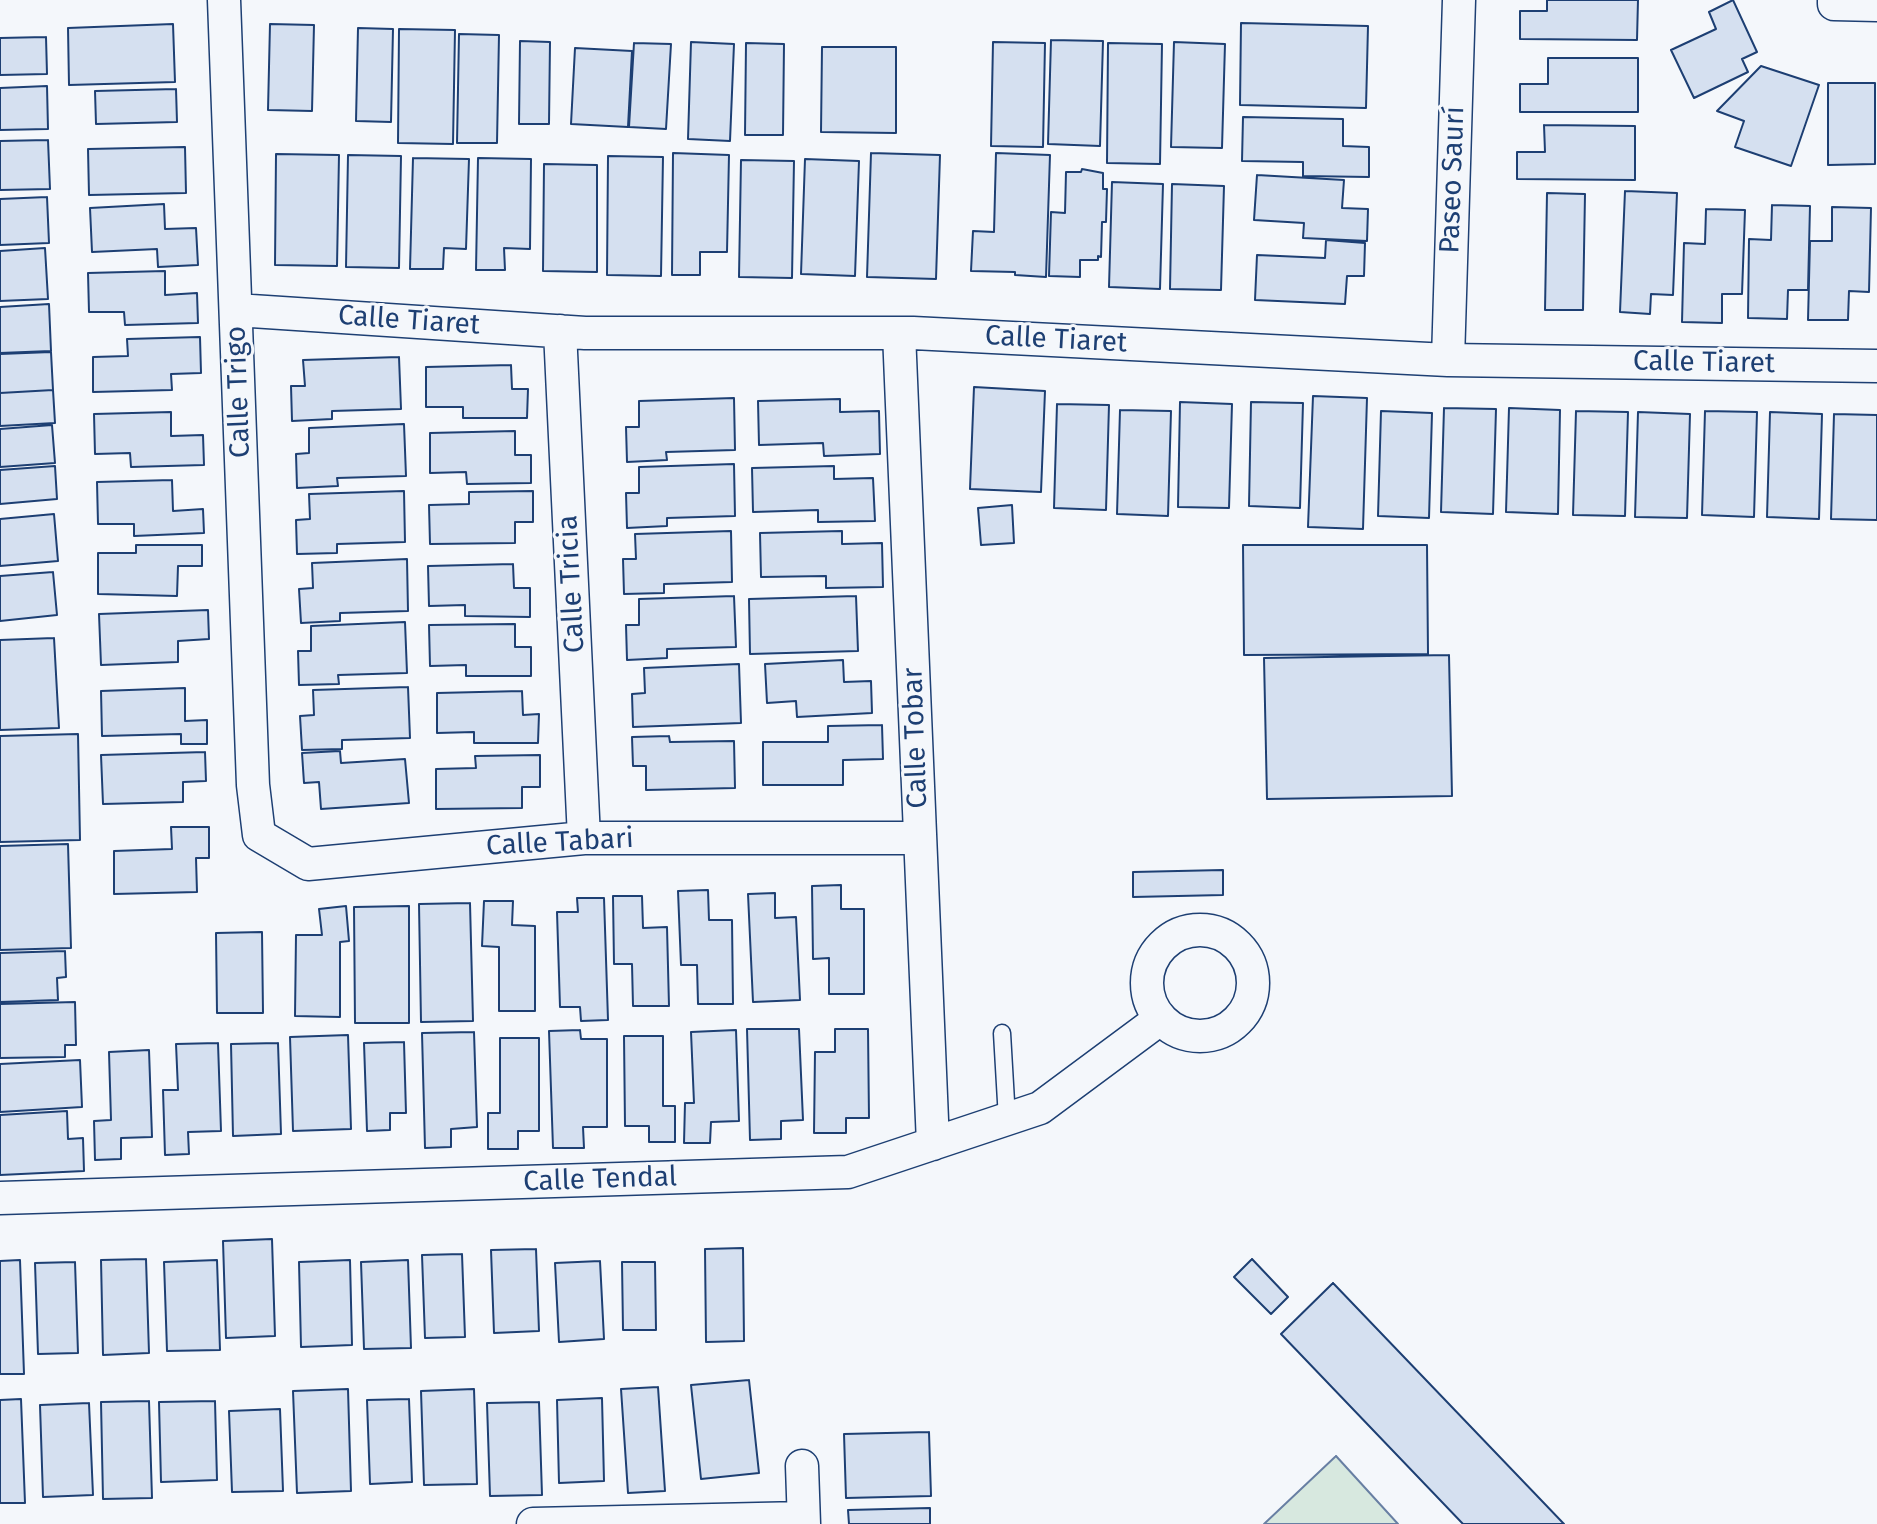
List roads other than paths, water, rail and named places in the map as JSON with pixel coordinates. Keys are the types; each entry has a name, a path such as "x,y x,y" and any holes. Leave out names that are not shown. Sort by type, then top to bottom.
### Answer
{"street":[{"name":"Calle Trigo","path":"224,0 253,785"},
{"name":"Paseo Saurí","path":"1448,360 1459,0"},
{"path":"1834,0 1834,4 1877,5"},
{"name":"Calle Tiaret","path":"236,310 560,331 899,333 1448,360 1877,366"},
{"name":"Calle Tricia","path":"560,331 584,838"},
{"name":"Calle Tobar","path":"899,333 933,1144"},
{"name":"Calle Tabari","path":"253,785 259,835 308,864 584,838 920,838"},
{"name":"Calle Tendal","path":"0,1198 848,1172 1040,1108 1160,1019"},
{"path":"533,1524 804,1521 802,1466"}],"lane":[{"path":"1002,1033 1007,1119"}]}
